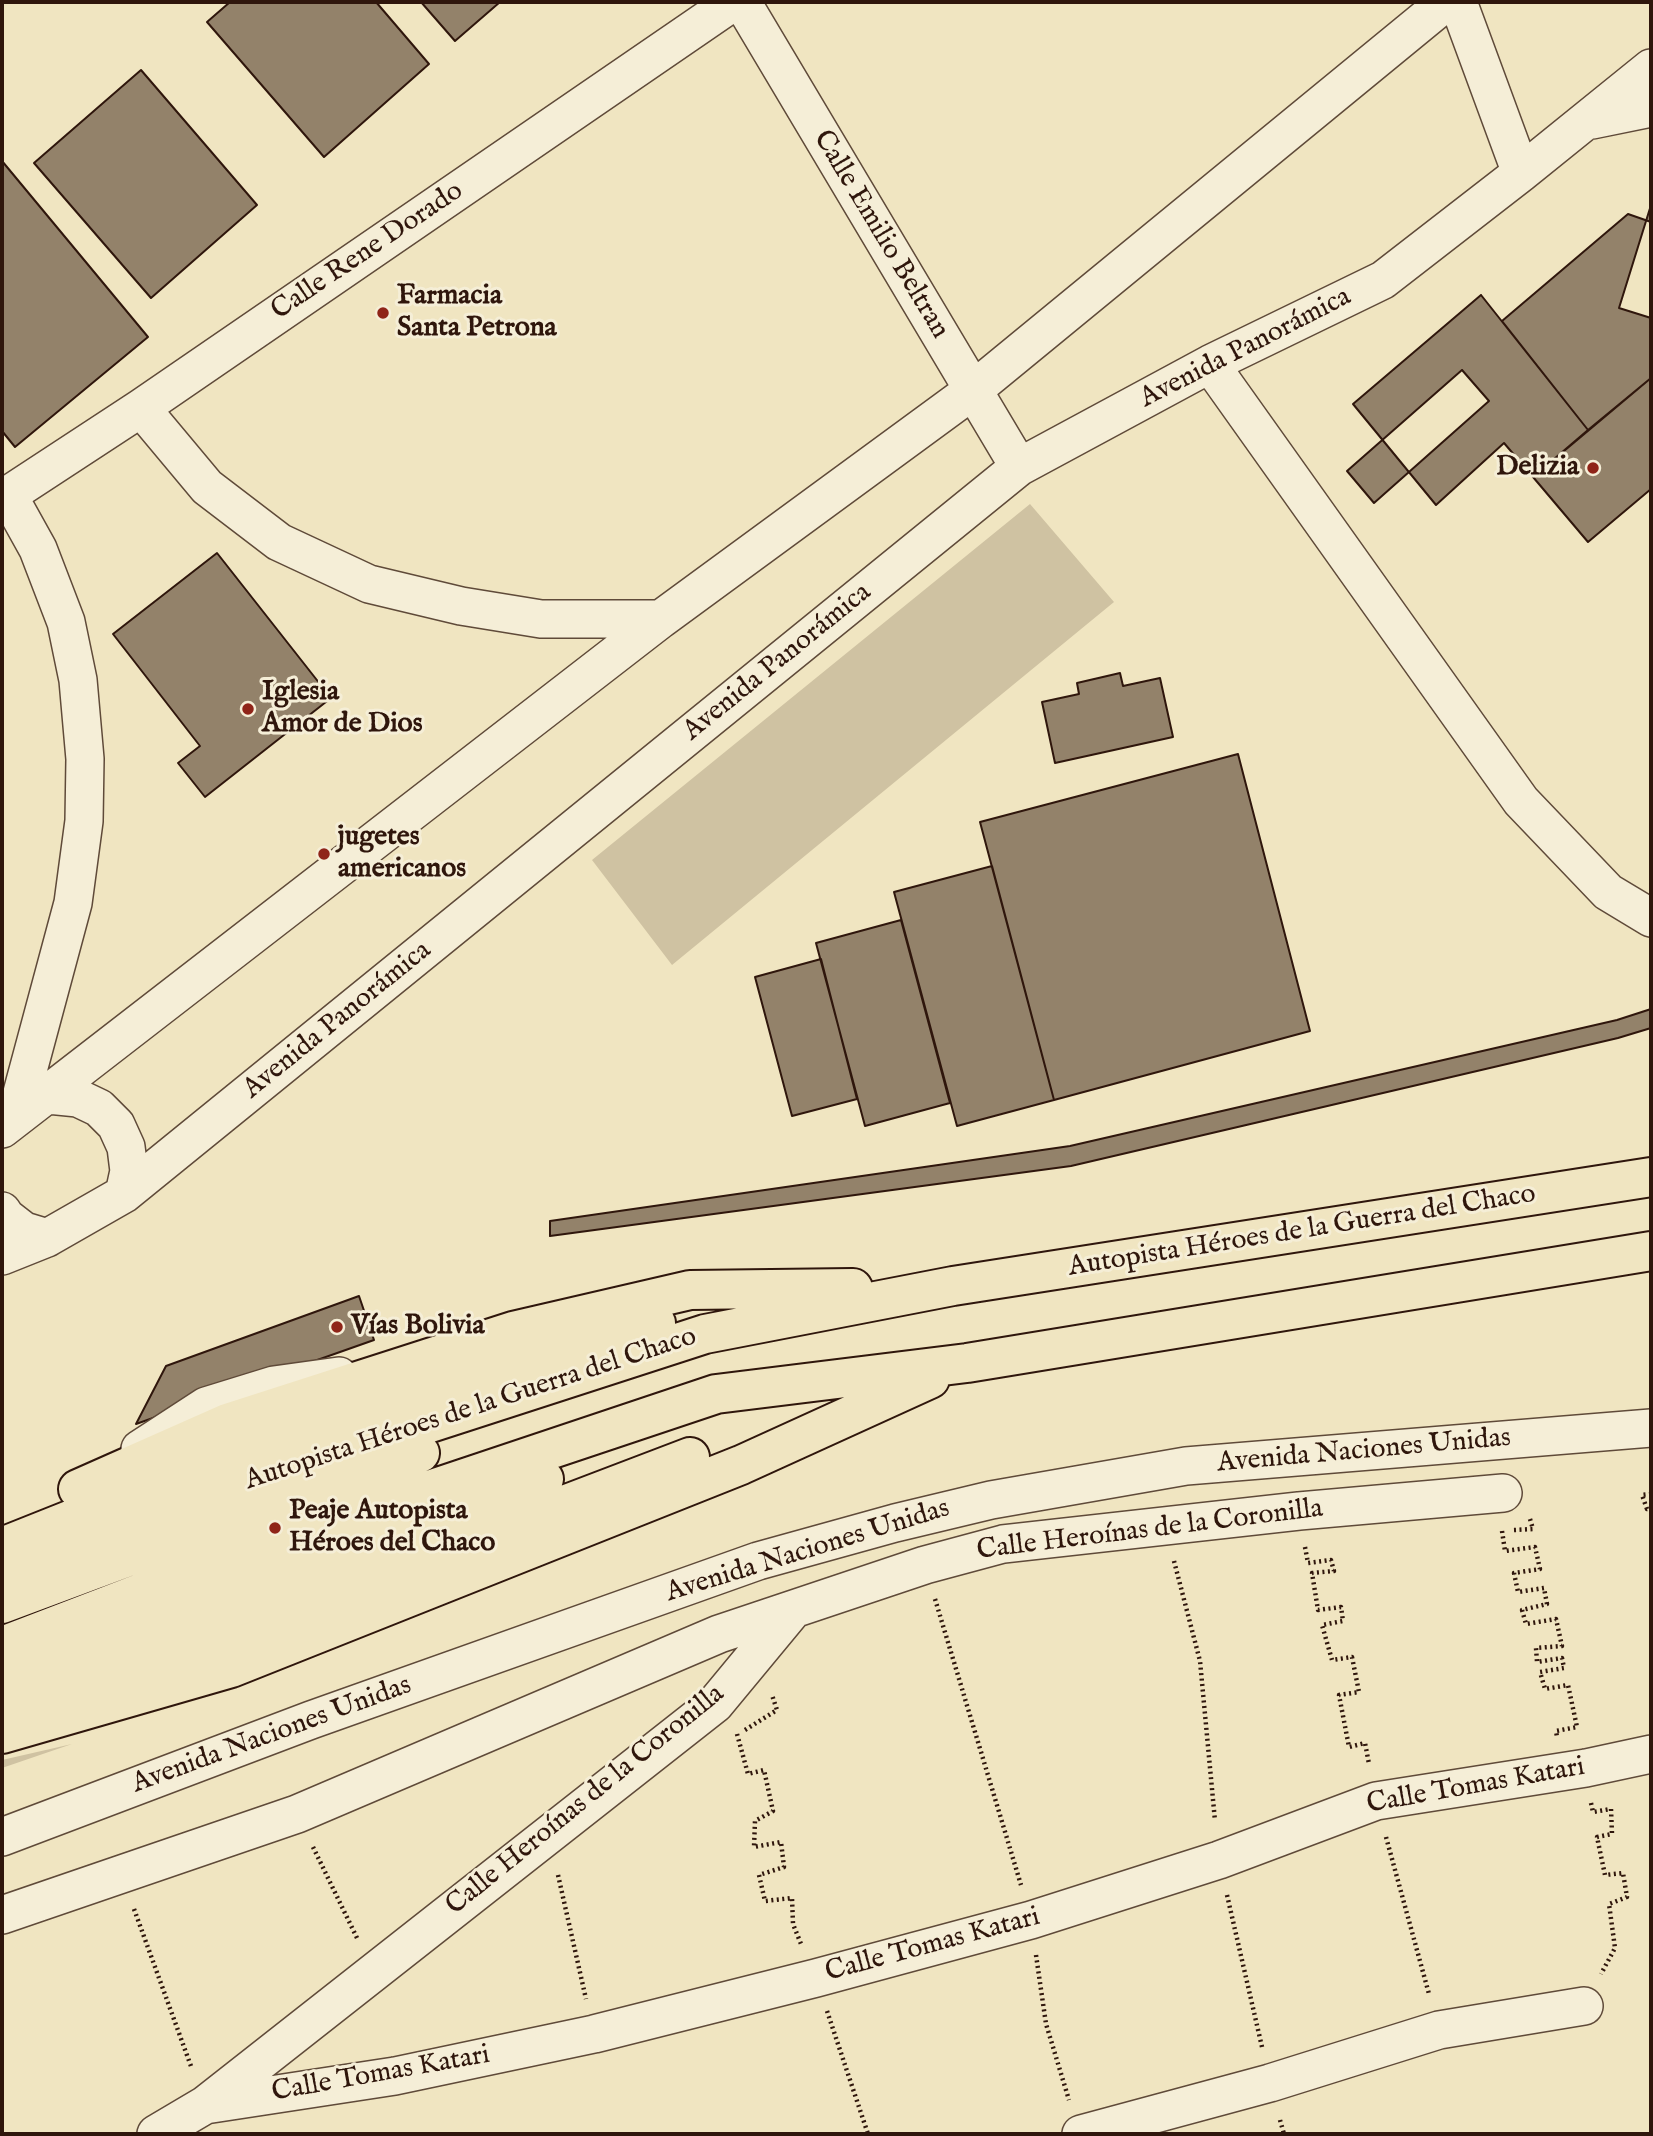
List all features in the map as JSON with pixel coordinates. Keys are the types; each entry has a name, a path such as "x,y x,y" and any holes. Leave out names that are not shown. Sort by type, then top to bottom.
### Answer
{"highway":[{"name":"Autopista Héroes de la Guerra del Chaco","path":"2,1576 248,1482 705,1334 953,1286 1651,1177"},
{"path":"2,1646 268,1544 716,1394 967,1363 1651,1251"},
{"name":"Autopista Héroes de la Guerra del Chaco","path":"2,1523 227,1423 513,1331 690,1290 953,1286"},
{"name":"Autopista Héroes de la Guerra del Chaco","path":"2,1547 237,1452 528,1359 701,1310 953,1286"},
{"name":"Autopista Héroes de la Guerra del Chaco","path":"2,1604 257,1509 709,1353 953,1286"},
{"path":"2,1677 712,1418 967,1363"},
{"path":"2,1706 291,1609 728,1443 967,1363"},
{"path":"2,1734 231,1668 741,1465 967,1363"}],"street":[{"name":"Calle Rene Dorado","path":"5,497 141,408 733,2"},
{"name":"Calle Emilio Beltran","path":"742,2 1019,467"},
{"path":"9,1124 662,619 972,391 1446,2"},
{"path":"1458,2 1521,173"},
{"name":"Avenida Panorámica","path":"2,1256 47,1238 124,1194 1019,467 1210,364 1383,280 1651,68"},
{"name":"Avenida Panorámica","path":"1588,120 1651,108"},
{"path":"1210,364 1521,801 1608,892 1651,918"},
{"path":"141,408 207,487 279,542 369,584 461,606 541,620 662,619"},
{"path":"5,497 38,549 66,622 78,680 85,759 84,821 73,903 9,1124"},
{"path":"48,1095 78,1098 99,1108 116,1125 127,1147 129,1171 124,1194"},
{"path":"2,1210 6,1217 24,1231 47,1238"},
{"name":"Avenida Naciones Unidas","path":"2,1837 311,1720 732,1571 895,1523 991,1500 1186,1466 1651,1428"},
{"name":"Calle Heroínas de la Coronilla","path":"156,2134 205,2105 715,1703 792,1611 925,1565 1003,1544 1299,1511 1503,1493"},
{"path":"2,1915 297,1814 719,1634 792,1611"},
{"name":"Calle Tomas Katari","path":"205,2105 395,2076 594,2034 1031,1920 1219,1860 1376,1801 1586,1768 1651,1754"},
{"path":"1076,2122 1270,2083 1439,2030 1584,2006"}],"path":[{"path":"1503,1493 1532,1521 1533,1529 1502,1531 1506,1551 1535,1547 1540,1569 1514,1573 1518,1592 1544,1588 1547,1604 1522,1609 1526,1624 1556,1619 1562,1646 1536,1648 1537,1662 1562,1658 1564,1668 1540,1672 1545,1689 1568,1685 1577,1727 1556,1731 1561,1753 1585,1751 1593,1812 1611,1809 1612,1834 1597,1837 1605,1875 1623,1873 1627,1898 1609,1904 1615,1948 1584,2006"},
{"path":"1651,1494 1642,1495 1647,1509 1651,1508"},
{"path":"1299,1511 1308,1563 1331,1560 1334,1571 1312,1573 1318,1611 1341,1606 1343,1621 1322,1625 1332,1660 1352,1657 1359,1692 1339,1695 1349,1747 1365,1743 1376,1801 1439,2030"},
{"path":"925,1565 1031,1920 1046,2024 1076,2122"},
{"path":"771,1692 777,1710 737,1735 748,1774 764,1770 773,1811 755,1821 754,1847 781,1842 784,1867 759,1875 765,1901 792,1898 793,1924 816,1978 868,2134"},
{"path":"297,1814 374,1972"},
{"path":"548,1833 594,2034"},
{"path":"122,1876 205,2105"}],"shaded area":[{"path":"1030,504 1114,602 672,965 592,860"},
{"path":"72,1744 2,1768 2,1760"}],"building":[{"path":"230,2 376,2 429,64 324,157 207,22"},
{"path":"421,2 500,2 455,41"},
{"path":"141,70 257,205 151,298 34,163"},
{"path":"2,161 148,337 15,447 2,431"},
{"path":"1651,205 1651,318 1619,308"},
{"path":"1628,214 1651,222 1651,378 1588,430 1502,321"},
{"path":"1481,295 1588,430 1533,477 1504,443 1436,505 1353,404"},
{"path":"1462,370 1489,401 1374,503 1347,471"},
{"path":"1651,378 1651,489 1588,542 1533,477"},
{"path":"217,553 331,698 205,797 178,763 200,746 113,634"},
{"path":"1120,673 1123,686 1160,678 1173,737 1055,763 1042,702 1079,694 1077,683"},
{"path":"1238,754 1310,1031 1054,1100 980,822"},
{"path":"992,866 1054,1100 957,1126 894,892"},
{"path":"901,920 950,1103 865,1126 816,943"},
{"path":"821,959 857,1099 792,1116 755,977"},
{"path":"1651,1009 1651,1028 1618,1038 1071,1166 550,1236 550,1221 1070,1146 1617,1020"},
{"path":"359,1296 374,1340 136,1424 166,1366"}],"place":[{"name":"Farmacia Santa Petrona","path":"383,313"},
{"name":"Delizia","path":"1593,468"},
{"name":"Iglesia Amor de Dios","path":"248,709"},
{"name":"jugetes americanos","path":"324,854"},
{"name":"Vías Bolivia","path":"337,1327"},
{"name":"Peaje Autopista Héroes del Chaco","path":"275,1528"}]}
